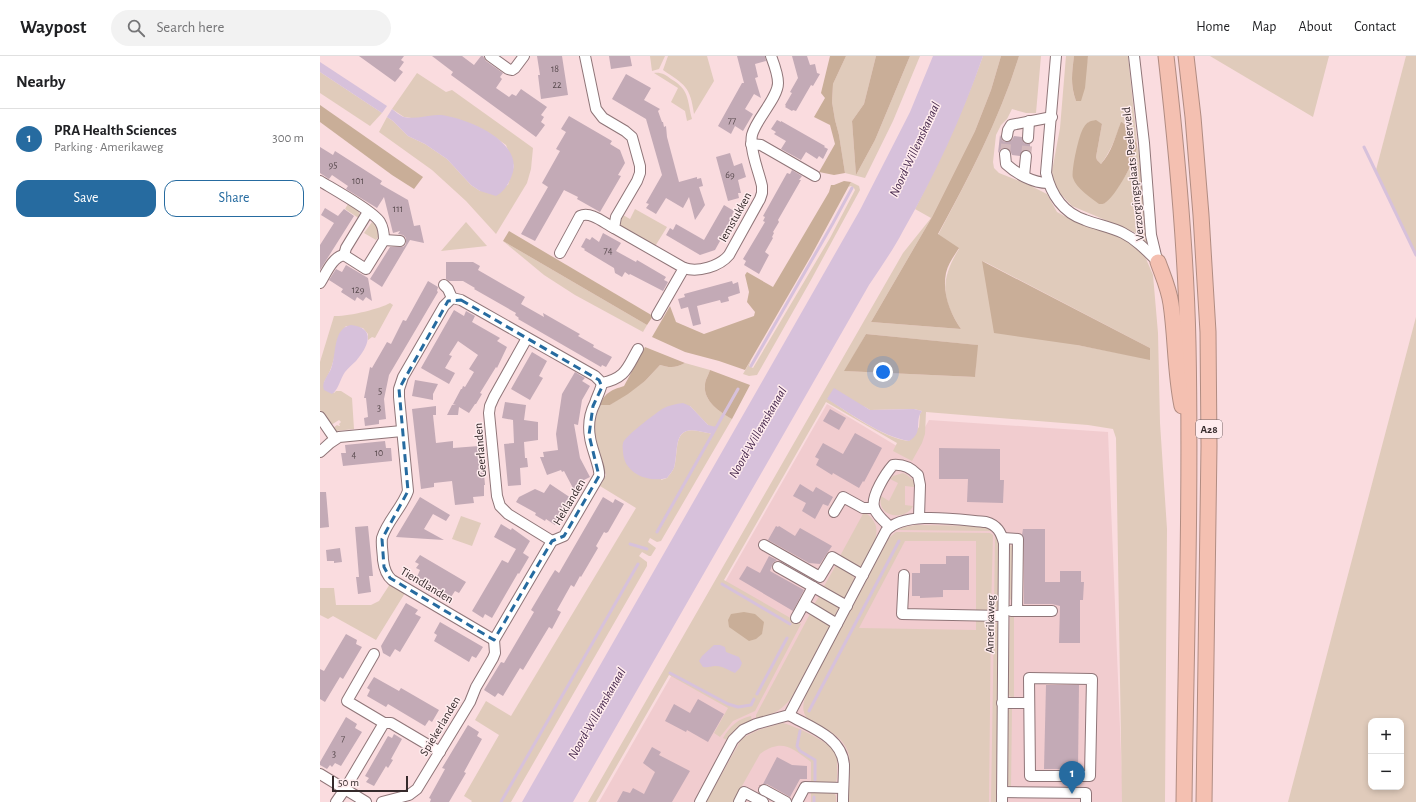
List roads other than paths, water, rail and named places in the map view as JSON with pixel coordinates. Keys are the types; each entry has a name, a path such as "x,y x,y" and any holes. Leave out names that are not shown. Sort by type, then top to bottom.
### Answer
{"highway":[{"name":"A28","path":"1166,56 1182,216 1188,342 1189,436 1184,802"},
{"name":"A28","path":"1186,56 1201,207 1208,332 1209,446 1204,802"},
{"name":"A28","path":"1158,262 1171,303 1178,388 1189,436"}],"street":[{"path":"491,56 508,69 512,70 524,56"},
{"path":"585,56 596,109 603,118 625,130 632,137 640,166 637,180 616,217 614,228"},
{"path":"771,56 778,84 774,95 755,128 752,135 751,144 761,145 816,176"},
{"name":"Verzorgingsplaats Peelerveld","path":"1056,56 1052,117 1048,142 1046,173 1048,183 1058,201 1068,211 1085,220 1104,225 1127,235 1158,262"},
{"name":"Verzorgingsplaats Peelerveld","path":"1134,56 1144,143 1151,235 1158,262"},
{"path":"1007,136 1011,125 1052,117"},
{"path":"1028,138 1029,121"},
{"name":"Iemstukken","path":"684,268 695,270 725,260 760,199 762,186 751,144"},
{"path":"1005,154 1006,164 1014,171 1024,176 1048,183"},
{"path":"1024,176 1026,156"},
{"path":"320,181 379,220 384,234 384,240 366,269 344,255 339,256 335,259 320,283"},
{"path":"344,255 346,248 368,212"},
{"path":"560,253 580,216 585,214 591,215 684,268 658,315"},
{"path":"384,240 400,241"},
{"path":"444,285 448,289 452,298"},
{"path":"452,298 461,300 595,376 602,382 613,381 620,377 625,372 638,349"},
{"path":"320,452 335,439 402,431 399,397 400,383 444,306 452,298"},
{"name":"Geerlanden","path":"528,338 494,396 490,406 489,413 497,496 500,506 508,514 552,541"},
{"name":"Heklanden","path":"494,640 552,541 564,536 600,476 600,470 594,457 590,442 590,423 593,406 599,394 602,382"},
{"path":"320,417 335,439"},
{"name":"Tiendlanden","path":"402,431 408,491 405,499 382,538 384,567 386,573 392,580 494,640"},
{"path":"890,527 877,514 873,503 874,496 886,474 894,465 902,464 918,475 920,485 919,518"},
{"path":"834,512 843,497 863,508 874,508"},
{"path":"789,716 886,531 900,521 919,518 986,522 994,524 999,529 1003,538 1018,539 1017,611"},
{"name":"Amerikaweg","path":"1002,797 1003,538"},
{"path":"764,545 820,577 832,557 863,575"},
{"path":"778,568 847,606"},
{"path":"904,575 902,614 1052,611"},
{"path":"796,618 813,587"},
{"path":"804,604 837,624"},
{"name":"Spiekerlanden","path":"382,802 409,795 414,792 440,752 494,658 494,640"},
{"path":"374,654 346,701 384,723 391,723 440,752"},
{"path":"1029,678 1092,679 1090,776 1030,776 1029,703 1029,678"},
{"path":"1002,703 1029,703"},
{"path":"700,802 734,740 742,730 756,724 789,716 829,738 837,746 844,764 843,802"},
{"path":"336,802 346,788 384,723"},
{"path":"320,774 346,788 366,802"},
{"path":"797,802 805,787 843,788"},
{"path":"764,790 786,802"},
{"path":"739,802 744,792 763,802"},
{"path":"1002,797 1086,793 1086,802"}],"water":[{"name":"Noord-Willemskanaal","path":"933,56 983,56 957,123 915,210 895,245 869,285 573,802 522,802 860,210 910,112"},
{"path":"320,62 387,106 382,113 320,72"},
{"path":"392,109 401,116 409,118 436,115 452,117 477,126 489,133 509,150 513,160 513,172 507,186 496,196 480,191 471,185 447,159 425,144 408,136 387,117"},
{"path":"351,325 364,330 367,334 367,344 360,356 345,372 332,394 324,390 323,384 331,369 339,334 344,328"},
{"path":"834,388 870,410 914,409 922,411 919,419 918,431 914,438 909,441 899,439 877,430 827,399"},
{"path":"683,403 690,406 708,425 716,427 713,434 690,430 684,432 678,441 674,468 667,478 645,478 633,471 624,460 623,443 625,440 629,435 662,409"},
{"path":"714,645 725,647 726,652 739,657 742,663 740,668 735,673 719,666 703,667 699,661 702,656"}],"waterway":[{"path":"1364,147 1416,255"},
{"path":"751,366 852,188"},
{"path":"657,532 738,389"},
{"path":"809,711 899,541"},
{"path":"630,544 647,549"},
{"path":"501,802 638,564"},
{"path":"722,584 790,624"},
{"path":"757,694 787,638"},
{"path":"670,673 728,704 738,707 751,705 754,699"},
{"path":"800,731 797,746 800,751 815,760 815,780"},
{"path":"814,797 814,802"}],"tunnel":[{"path":"1005,154 1007,136"},
{"path":"1026,156 1028,138"}],"place":[{"name":"PRA Health Sciences","path":"1072,794"}]}
